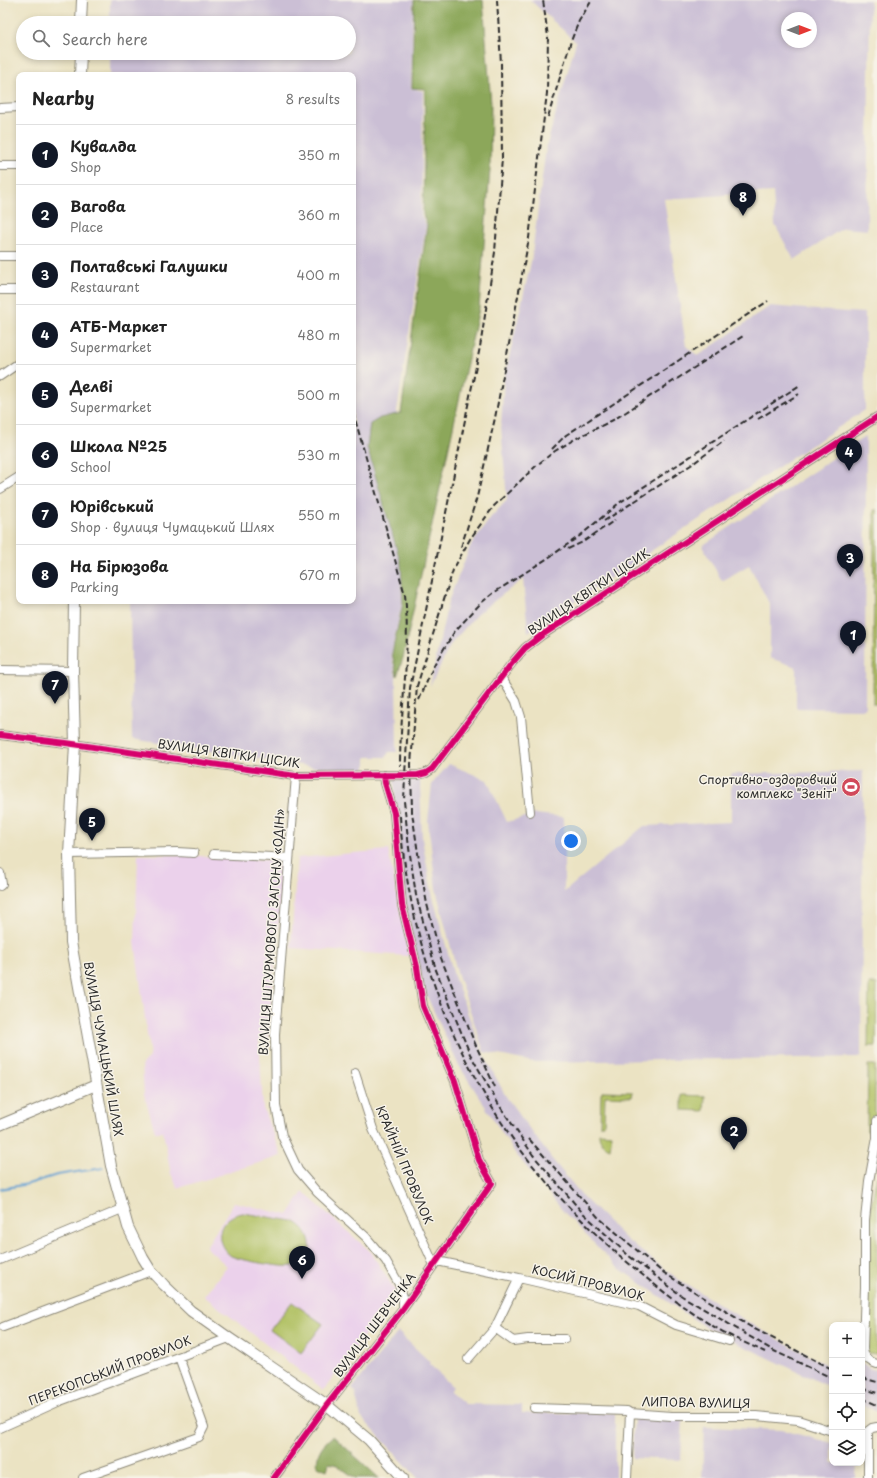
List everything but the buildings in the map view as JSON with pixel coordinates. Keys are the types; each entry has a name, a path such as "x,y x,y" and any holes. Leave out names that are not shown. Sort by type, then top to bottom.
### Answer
{"main road":[{"path":"81,16 82,0"},
{"path":"80,72 81,60"},
{"name":"ВУЛИЦЯ ЧУМАЦЬКИЙ ШЛЯХ","path":"74,604 73,671 75,744 69,854 70,942 111,1166 128,1227 142,1258 151,1270 164,1285 191,1310 327,1405 369,1440 403,1478"},
{"path":"0,1124 96,1085"}],"street":[{"path":"0,108 16,107"},
{"path":"0,166 16,166"},
{"path":"0,256 16,256"},
{"path":"0,290 16,290"},
{"path":"0,376 16,366"},
{"name":"ВУЛИЦЯ КВІТКИ ЦІСИК","path":"0,735 75,744 296,776 418,775 430,772 501,677 525,648 542,635 877,417"},
{"path":"0,489 16,479"},
{"path":"0,670 73,671"},
{"path":"501,677 516,701 521,717 530,812"},
{"name":"ВУЛИЦЯ ШЕВЧЕНКА","path":"274,1478 327,1405 403,1309 492,1183 479,1160 455,1081 423,1006 418,966 402,905 394,813 384,775"},
{"name":"ВУЛИЦЯ ШТУРМОВОГО ЗАГОНУ «ОДІН»","path":"296,776 275,1034 276,1106 282,1136 298,1170 317,1192 366,1237 386,1261 399,1284 403,1309"},
{"path":"69,854 194,853"},
{"path":"214,854 289,858"},
{"path":"0,873 2,884 0,886"},
{"name":"КРАЙНІЙ ПРОВУЛОК","path":"355,1073 373,1129 436,1263"},
{"path":"877,1121 877,1138 869,1181 865,1220 863,1348 865,1357 871,1362 877,1364"},
{"path":"0,1260 122,1209"},
{"name":"КОСИЙ ПРОВУЛОК","path":"436,1263 519,1278 639,1306 676,1325 729,1341"},
{"path":"3,1327 151,1270"},
{"path":"468,1359 495,1328 519,1278"},
{"path":"495,1328 513,1341 528,1339 565,1339"},
{"name":"ПЕРЕКОПСЬКИЙ ПРОВУЛОК","path":"0,1428 60,1401 229,1338"},
{"path":"83,1478 198,1437 204,1428 179,1357"},
{"name":"ЛИПОВА ВУЛИЦЯ","path":"534,1408 626,1410 630,1413 671,1416 756,1416 798,1420 829,1430"},
{"path":"627,1478 630,1413"},
{"path":"868,1478 865,1432 877,1427"}],"shaded area":[{"path":"110,0 413,0 411,88 423,91 421,215 426,225 397,410 402,603 391,654 396,677 397,752 389,752 386,757 366,757 366,769 313,767 132,739 130,604 356,604 356,72 110,72 110,60 356,60 356,16 110,16"},
{"path":"530,0 870,0 867,230 843,228 794,260 775,225 773,192 664,199 686,346 698,356 770,306 865,313 865,410 528,632 523,579 477,614 451,644 430,686 448,602 470,547 491,517 507,500 501,425 504,380 531,262 546,148 576,42"},
{"path":"866,436 865,709 796,708 796,667 770,658 770,605 749,565 722,581 702,546"},
{"path":"449,764 487,780 507,822 535,814 564,817 564,892 644,826 731,822 731,774 863,771 861,1057 533,1062 484,1052 457,972 436,889 428,821 432,784"},
{"path":"394,779 420,780 422,839 432,893 454,976 483,1054 507,1098 551,1158 585,1199 628,1241 678,1279 756,1327 829,1366 829,1387 708,1329 617,1267 563,1211 515,1153 458,1064 425,992 407,911 397,829"},
{"path":"388,850 409,956 291,948 297,858"},
{"path":"138,855 181,855 284,861 268,1040 259,1040 263,1108 281,1156 178,1188 171,1174 163,1132 155,1132 144,1094 142,1064 150,1056 135,942"},
{"path":"303,1192 371,1252 396,1292 324,1390 204,1296 227,1266 206,1247 234,1202 288,1215"},
{"path":"398,1332 430,1362 429,1364 453,1387 450,1391 465,1404 522,1405 522,1413 615,1413 615,1478 418,1478 361,1417 355,1393 352,1389"},
{"path":"865,1365 871,1369 877,1370 877,1412 865,1406"},
{"path":"634,1416 683,1418 681,1460 632,1458"},
{"path":"704,1427 781,1430 829,1442 829,1466 857,1466 856,1478 702,1478"}],"green space":[{"path":"414,0 483,0 491,104 490,170 479,308 403,658 397,676 392,653 403,603 401,564 367,447 370,424 380,418 401,413 427,225 423,215 425,89 412,88"},
{"path":"874,510 877,510 877,704 873,704"},
{"path":"869,984 877,984 876,1046 868,1046"},
{"path":"868,1065 875,1065 875,1131 867,1131"},
{"path":"603,1091 633,1092 632,1097 605,1096 604,1125 600,1125 601,1094"},
{"path":"682,1095 705,1096 704,1111 682,1110"},
{"path":"599,1133 612,1134 610,1148 605,1146 602,1142"},
{"path":"877,1177 877,1354 868,1353 866,1350 868,1219"},
{"path":"243,1213 293,1221 300,1226 309,1238 309,1252 306,1258 300,1263 292,1266 280,1266 243,1260 231,1256 221,1243 220,1230 228,1219"},
{"path":"292,1302 323,1324 301,1353 270,1330"},
{"path":"333,1436 379,1478 355,1478 337,1465 329,1463 327,1470 317,1466 319,1452 326,1442"}],"waterway":[{"path":"0,1189 28,1184 57,1175 103,1168"}],"railway":[{"path":"497,0 501,63 502,158 495,252 480,347 410,688 404,801 416,895 436,970 470,1054 499,1105 533,1155 582,1212 629,1256 682,1296 774,1351 829,1377"},
{"path":"461,547 477,497 495,418 529,238 547,93 548,37 543,0"},
{"path":"548,117 571,41 579,21 592,0"},
{"path":"552,449 566,435 768,301"},
{"path":"495,1087 473,1039 441,958 427,904 412,812 411,764 417,686 453,570 470,539 494,506 537,465 555,451 575,439 626,412 743,336"},
{"path":"419,700 435,663 455,631 481,603 495,592 581,535 619,503 800,385"},
{"path":"758,419 799,394"},
{"path":"356,423 405,595 407,638 400,766"},
{"path":"604,521 691,465 724,441"},
{"path":"568,549 583,542 615,520"},
{"path":"400,816 403,854 417,929 440,1001 471,1071 505,1127 537,1171 573,1212 633,1267 689,1311 730,1336 765,1352"},
{"path":"529,1139 598,1217 661,1271 751,1327 829,1367"},
{"path":"865,1379 877,1382"},
{"path":"865,1389 877,1393"},
{"path":"865,1399 877,1405"}],"cycle path":[{"path":"0,735 296,776 418,775 426,773 432,769 525,648 542,635 877,417"},
{"path":"274,1478 327,1405 403,1309 492,1183 479,1160 455,1081 423,1006 417,967 402,905 394,813 384,775"}],"place":[{"name":"На Бірюзова","path":"743,216"},
{"name":"АТБ-Маркет","path":"849,471"},
{"name":"Полтавські Галушки","path":"850,577"},
{"name":"Кувалда","path":"853,654"},
{"name":"Юрівський","path":"55,704"},
{"name":"Спортивно-оздоровчий комплекс \"Зеніт\"","path":"851,787"},
{"name":"Делві","path":"92,841"},
{"name":"Вагова","path":"734,1150"},
{"name":"Школа №25","path":"302,1279"}]}
